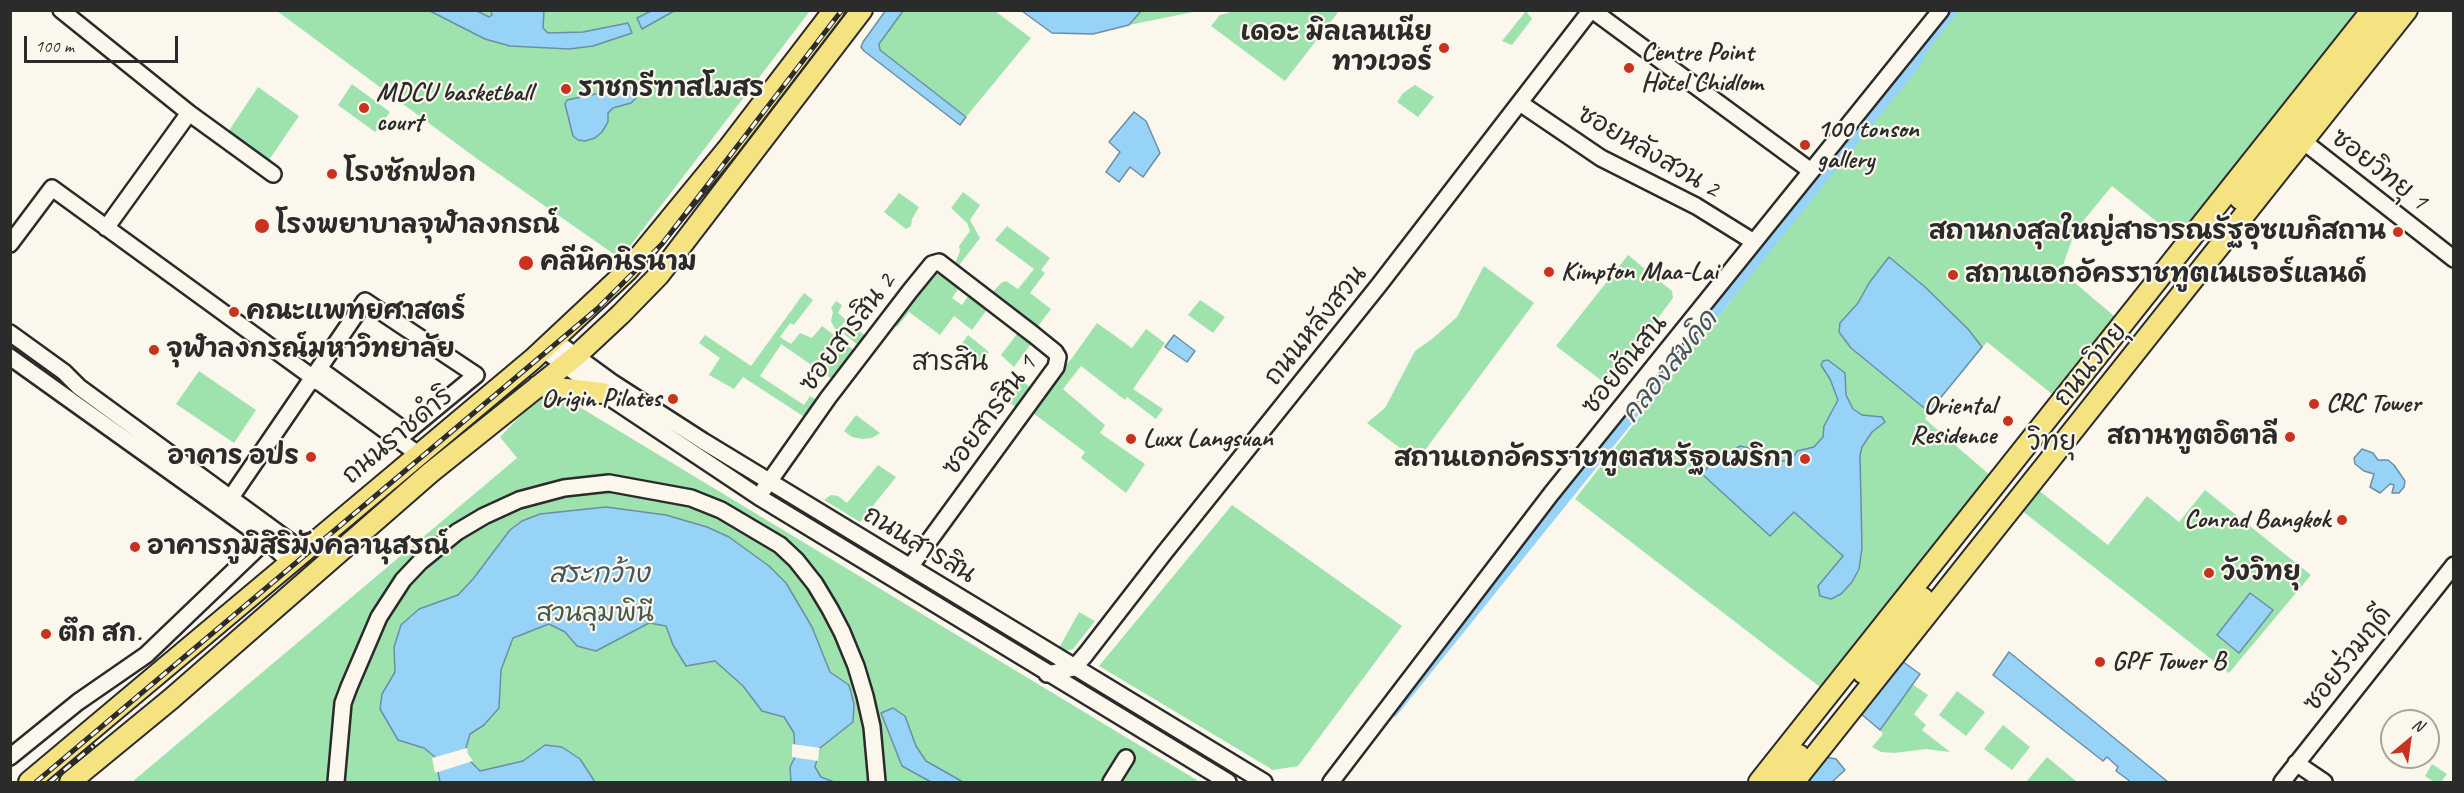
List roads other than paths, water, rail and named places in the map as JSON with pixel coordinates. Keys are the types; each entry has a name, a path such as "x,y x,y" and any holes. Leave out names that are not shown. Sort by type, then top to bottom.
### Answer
{"main road":[{"name":"ถนนราชดำริ","path":"29,783 549,345 639,259 834,10"},
{"name":"ถนนราชดำริ","path":"70,783 171,699 388,510 570,360 659,276 862,10"},
{"name":"ถนนวิทยุ","path":"1759,783 1826,721 1913,611 2372,10"},
{"name":"ถนนวิทยุ","path":"1913,611 2015,505 2112,371 2390,10"},
{"name":"ถนนวิทยุ","path":"1777,783 1991,513 2303,141 2407,10"},
{"path":"770,93 788,108"},
{"path":"538,386 603,393"},
{"path":"373,492 388,510"},
{"path":"1991,513 2015,505"},
{"path":"154,679 171,699"},
{"name":"ถนนวิทยุ","path":"1794,783 1826,721"}],"street":[{"path":"61,10 189,113 273,174"},
{"path":"1591,10 1811,171"},
{"name":"ถนนหลังสวน","path":"1074,668 1379,285 1591,10"},
{"name":"ซอยต้นสน","path":"1331,783 1551,494 1941,10"},
{"name":"ซอยหลังสวน 2","path":"1520,103 1601,158 1696,206 1754,242"},
{"path":"106,228 189,113"},
{"name":"ซอยวิทยุ 1","path":"2303,141 2454,259"},
{"path":"10,244 52,188 418,454"},
{"name":"ซอยสารสิน 2","path":"759,496 828,398 932,264 939,262 996,305"},
{"path":"227,504 315,380 365,301 476,375 407,432 325,373 315,380"},
{"name":"ซอยสารสิน 1","path":"910,567 1058,363 1055,352 996,305"},
{"path":"10,333 57,367 227,504 266,540 296,556"},
{"name":"ถนนสารสิน","path":"549,345 769,482 1264,783"},
{"path":"10,357 227,504 265,523 296,556"},
{"name":"ถนนสารสิน","path":"570,360 603,393 695,455 1047,674 1228,783"},
{"path":"46,383 57,367"},
{"path":"679,444 687,442 688,435 685,429"},
{"path":"695,455 693,445 703,441"},
{"path":"336,783 343,703 379,617 409,574 420,562 458,532 484,516 519,500 564,488 609,483 691,498 721,510 780,546 796,560 815,584 834,617 856,666 866,696 872,727 877,783"},
{"path":"10,757 78,702 146,655 266,540 265,523"},
{"name":"ซอยร่วมฤดี","path":"2282,783 2452,569"},
{"path":"1047,674 1057,674 1074,668"},
{"path":"1111,783 1126,758"},
{"path":"2296,763 2324,783"}],"water":[{"path":"653,10 674,11 642,29 637,18"},
{"path":"886,10 903,11 879,44 880,50 966,117 960,125 861,47"},
{"path":"430,11 477,11 489,17 492,15 491,11 544,11 543,28 548,33 583,32 628,23 632,33 593,46 569,49 510,46 485,39"},
{"path":"1022,11 1141,11 1129,25 1093,34 1052,33"},
{"path":"633,88 637,91 637,97 631,103 613,108 608,113 608,122 602,132 595,138 585,141 573,136 565,104 567,100"},
{"path":"1134,112 1146,121 1160,153 1143,177 1130,167 1119,182 1106,172 1120,152 1109,142"},
{"path":"1889,257 1925,287 1968,329 1982,347 1929,412 1851,348 1839,332 1840,323 1858,303 1869,283"},
{"path":"1174,335 1195,351 1187,362 1165,347"},
{"path":"1828,360 1845,373 1846,395 1853,409 1862,415 1882,417 1885,422 1872,432 1862,447 1860,456 1862,548 1859,569 1852,582 1841,594 1831,599 1820,596 1818,586 1843,556 1794,512 1770,536 1702,474 1709,466 1740,446 1778,462 1792,459 1797,451 1814,447 1823,437 1824,426 1838,400 1830,379 1821,365 1823,361"},
{"path":"2362,449 2373,453 2378,460 2388,460 2394,465 2405,481 2399,493 2392,493 2394,485 2390,484 2380,493 2370,487 2374,474 2364,471 2355,464 2354,458"},
{"name":"สระกว้าง","path":"606,507 666,515 707,527 729,537 769,566 786,583 812,627 830,672 849,685 854,704 853,722 820,748 815,767 821,777 834,782 791,782 790,767 795,757 794,733 784,717 762,711 743,686 715,661 686,666 673,645 666,626 649,623 596,651 577,646 565,632 549,624 513,638 501,670 499,708 484,725 470,734 464,755 480,771 523,761 545,745 562,747 580,759 595,782 440,782 435,757 424,748 398,740 380,709 382,694 395,672 394,647 401,625 419,609 458,595 510,530 522,521 540,514"},
{"path":"2250,593 2273,610 2239,653 2217,635"},
{"path":"2009,652 2168,782 2131,782 2116,771 2118,767 2107,757 2103,761 1993,675"},
{"path":"1902,661 1920,674 1880,730 1860,713"},
{"path":"893,708 905,716 916,746 926,761 963,782 931,782 902,766 881,713"},
{"path":"1826,757 1836,759 1845,770 1832,782 1805,782"}],"waterway":[{"name":"คลองสมคิด","path":"1393,712 1915,64 1926,45 1953,10"}],"railway":[{"path":"36,782 597,309 662,244 842,10"},
{"path":"50,782 93,746"}],"place":[{"name":"เดอะ มิลเลนเนีย ทาวเวอร์","path":"1444,48"},
{"name":"Centre Point Hotel Chidlom","path":"1629,68"},
{"name":"ราชกรีฑาสโมสร","path":"566,89"},
{"name":"MDCU basketball court","path":"364,108"},
{"name":"100 tonson gallery","path":"1805,145"},
{"name":"โรงซักฟอก","path":"332,174"},
{"name":"โรงพยาบาลจุฬาลงกรณ์","path":"262,226"},
{"name":"สถานกงสุลใหญ่สาธารณรัฐอุซเบกิสถาน","path":"2398,232"},
{"name":"คลีนิคนิรนาม","path":"526,263"},
{"name":"Kimpton Maa-Lai","path":"1549,272"},
{"name":"สถานเอกอัครราชทูตเนเธอร์แลนด์","path":"1953,275"},
{"name":"คณะแพทยศาสตร์","path":"234,312"},
{"name":"จุฬาลงกรณ์มหาวิทยาลัย","path":"154,350"},
{"name":"Origin Pilates","path":"673,399"},
{"name":"CRC Tower","path":"2314,404"},
{"name":"Oriental Residence","path":"2008,421"},
{"name":"สถานทูตอิตาลี","path":"2290,437"},
{"name":"Luxx Langsuan","path":"1131,439"},
{"name":"อาคาร อปร","path":"311,457"},
{"name":"สถานเอกอัครราชทูตสหรัฐอเมริกา","path":"1805,459"},
{"name":"Conrad Bangkok","path":"2342,520"},
{"name":"อาคารภูมิสิริมังคลานุสรณ์","path":"135,547"},
{"name":"วังวิทยุ","path":"2209,573"},
{"name":"ตึก สก.","path":"46,634"},
{"name":"GPF Tower B","path":"2100,662"}],"district":[{"name":"สารสิน","path":"950,363"},
{"name":"วิทยุ","path":"2052,443"}],"park label":[{"name":"สวนลุมพินี","path":"595,614"}]}
